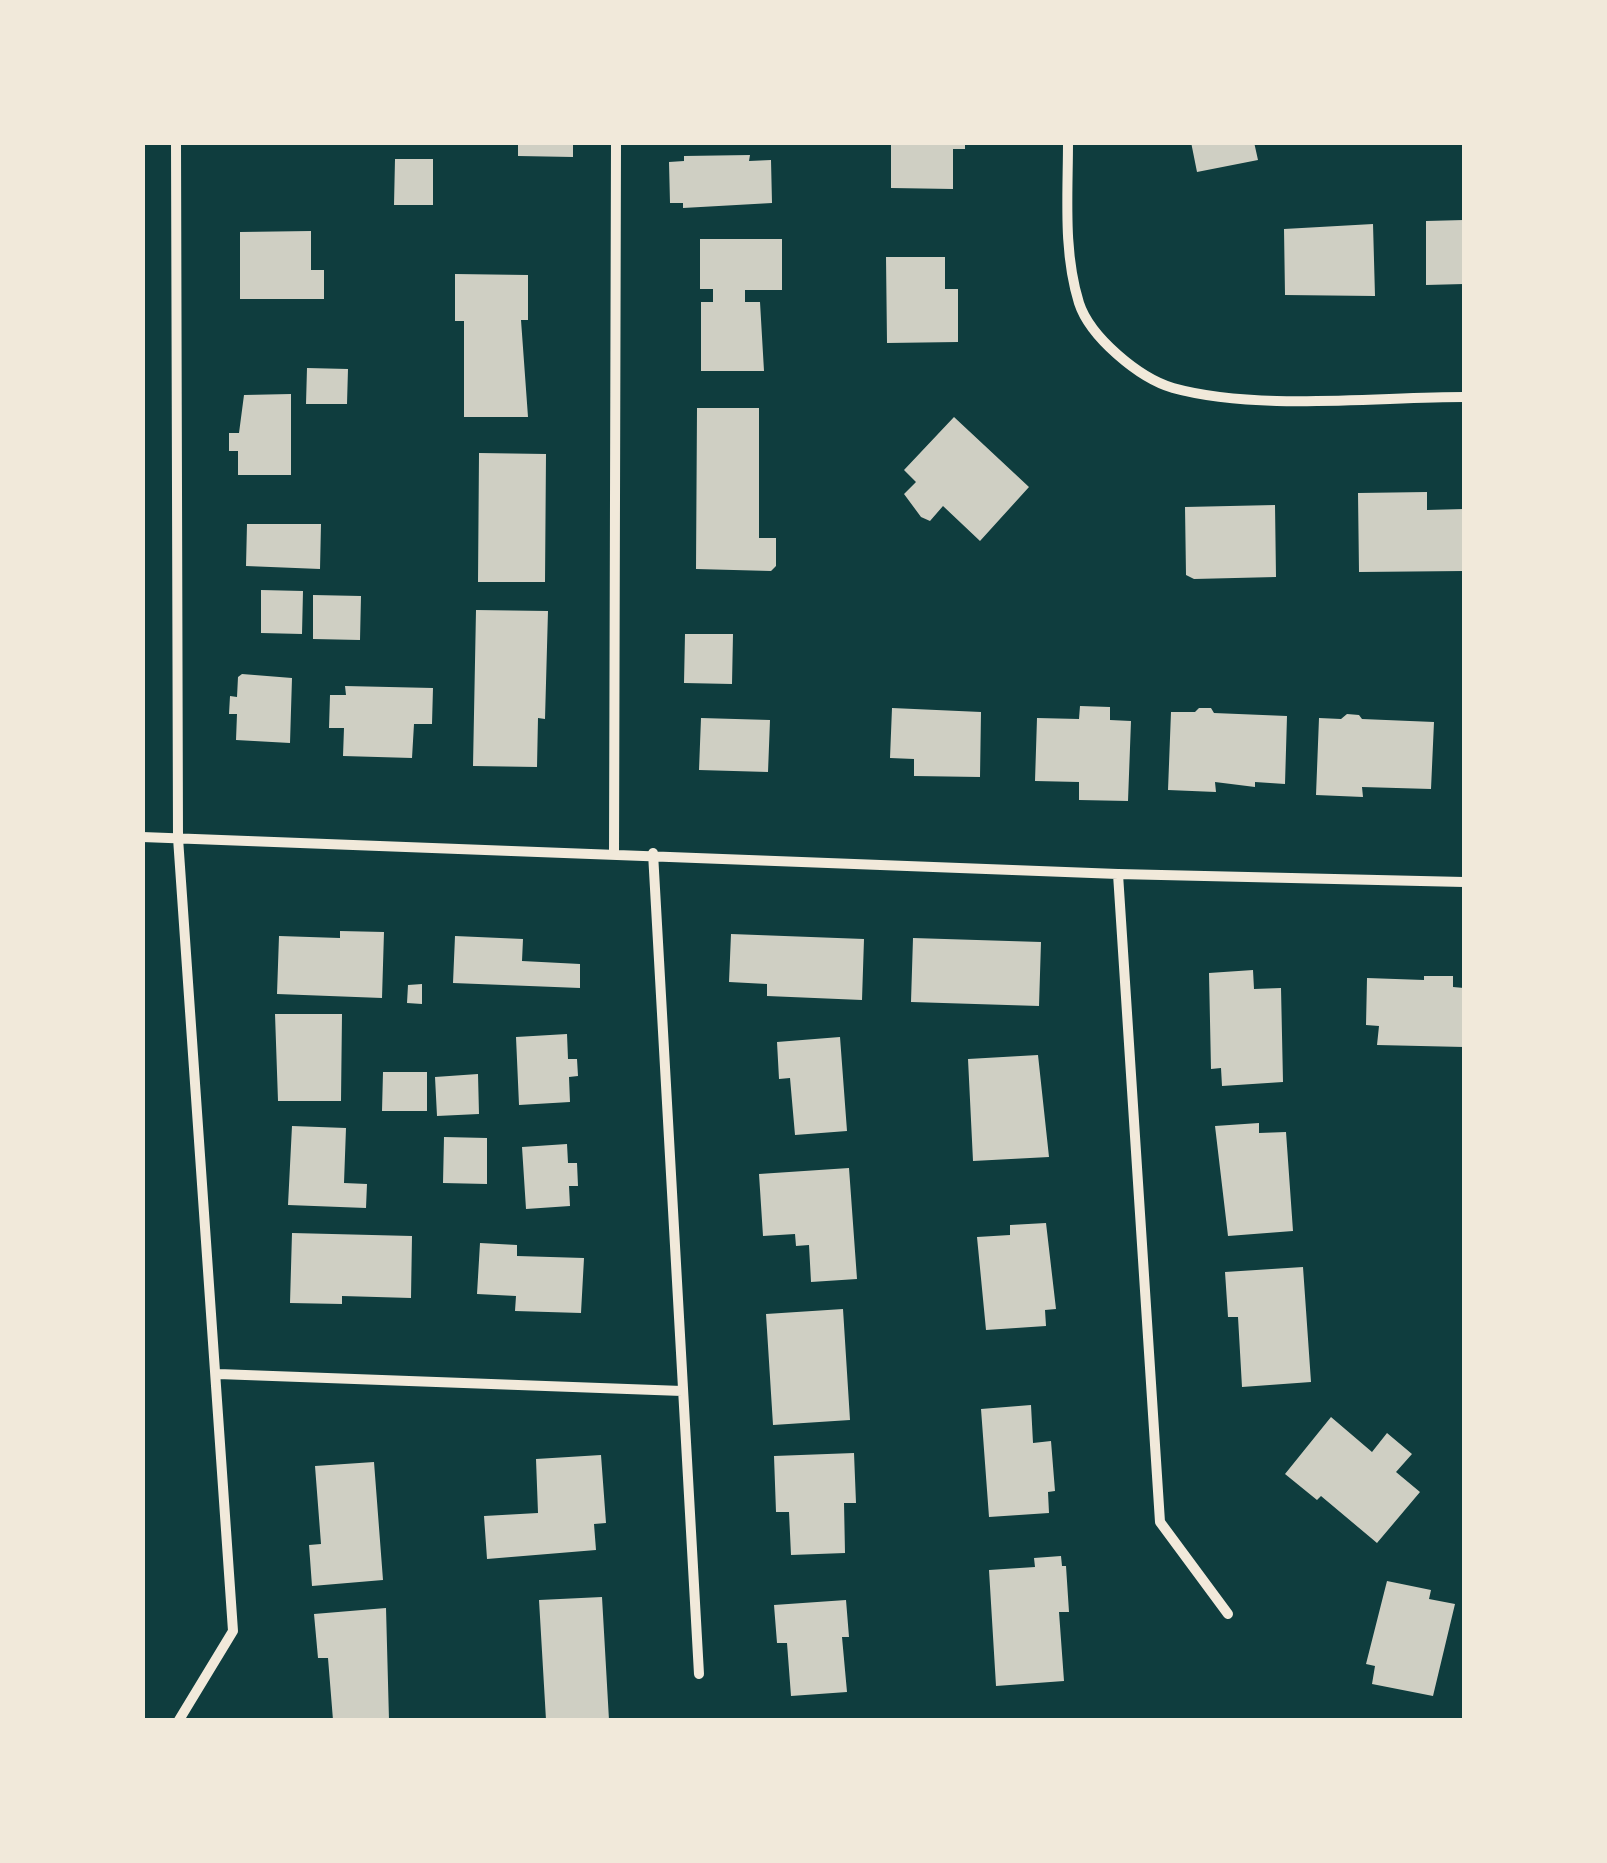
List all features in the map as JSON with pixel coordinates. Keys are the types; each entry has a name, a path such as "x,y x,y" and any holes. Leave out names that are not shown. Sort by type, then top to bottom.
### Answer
{"street":[{"path":"176,142 178,838 233,1631 179,1720"},
{"path":"614,852 616,142"},
{"path":"1068,142 1068,251 1080,306 1105,347 1170,387 1237,398 1464,396"},
{"path":"142,837 653,852 1118,874 1464,882"},
{"path":"653,852 699,1674"},
{"path":"1118,874 1160,1522 1228,1614"},
{"path":"218,1374 682,1390"}],"building":[{"path":"518,142 573,142 573,157 518,156"},
{"path":"965,142 965,149 953,149 953,189 891,188 891,144"},
{"path":"1191,142 1254,142 1258,160 1197,172"},
{"path":"750,155 749,161 771,160 772,203 683,208 683,203 670,203 669,162 684,161 684,156"},
{"path":"395,159 433,159 433,205 394,205"},
{"path":"1464,220 1464,284 1426,285 1426,221"},
{"path":"1373,224 1375,296 1285,295 1284,229"},
{"path":"311,231 311,270 324,270 324,299 240,299 240,232"},
{"path":"700,239 782,239 782,290 745,290 745,302 760,302 764,371 701,371 701,302 713,302 713,289 700,289"},
{"path":"886,257 945,257 945,289 958,289 958,342 887,343"},
{"path":"455,274 528,275 528,320 521,320 528,417 464,417 464,321 455,321"},
{"path":"307,368 348,369 347,404 306,404"},
{"path":"291,394 291,475 238,475 238,451 229,451 229,433 239,433 244,395"},
{"path":"697,408 759,408 759,538 776,538 776,566 771,571 696,569"},
{"path":"954,417 1029,487 980,541 943,506 930,521 921,517 904,494 916,482 904,470"},
{"path":"479,453 546,454 545,582 478,582"},
{"path":"1427,492 1427,510 1464,509 1464,571 1359,572 1358,493"},
{"path":"1275,505 1276,577 1194,579 1186,575 1185,507"},
{"path":"247,524 321,524 320,569 246,566"},
{"path":"261,590 303,591 302,634 261,633"},
{"path":"313,595 361,596 360,640 313,639"},
{"path":"476,610 548,611 545,719 538,718 537,767 473,766"},
{"path":"685,634 733,634 732,684 684,683"},
{"path":"242,674 292,678 290,743 236,740 237,714 229,714 230,696 237,697 238,677"},
{"path":"345,686 433,688 432,724 414,724 412,758 343,756 344,728 329,728 330,695 346,695"},
{"path":"1080,706 1110,707 1110,720 1131,721 1128,801 1079,800 1079,782 1035,781 1037,718 1079,719"},
{"path":"892,708 981,712 980,777 914,776 914,759 890,758"},
{"path":"1211,708 1214,713 1287,716 1285,784 1255,782 1255,787 1215,782 1216,792 1168,790 1171,712 1195,712"},
{"path":"1347,714 1362,719 1434,722 1431,789 1362,787 1363,797 1316,795 1319,718 1341,719"},
{"path":"701,718 770,720 768,772 699,770"},
{"path":"340,931 384,932 382,998 277,994 279,936 340,938"},
{"path":"731,934 864,939 862,1000 767,996 767,984 729,982"},
{"path":"455,936 523,939 522,961 580,964 580,988 453,983"},
{"path":"913,938 1041,942 1039,1006 911,1002"},
{"path":"1253,970 1254,989 1281,988 1283,1082 1222,1086 1221,1068 1211,1069 1209,973"},
{"path":"1424,976 1453,976 1453,987 1464,988 1464,1047 1377,1045 1379,1026 1366,1025 1367,978 1424,980"},
{"path":"422,984 422,1004 407,1003 408,985"},
{"path":"275,1014 342,1014 341,1101 278,1101"},
{"path":"567,1034 568,1059 577,1059 578,1076 569,1077 570,1102 519,1105 516,1037"},
{"path":"840,1037 847,1131 795,1135 790,1078 779,1079 777,1042"},
{"path":"1038,1055 1049,1157 973,1161 968,1059"},
{"path":"383,1072 427,1072 427,1111 382,1111"},
{"path":"478,1074 479,1114 437,1116 435,1077"},
{"path":"1259,1123 1259,1133 1286,1132 1293,1231 1228,1236 1215,1126"},
{"path":"292,1126 346,1128 344,1183 367,1184 366,1208 288,1205"},
{"path":"444,1137 487,1138 487,1184 443,1183"},
{"path":"567,1144 568,1163 577,1163 578,1186 569,1186 570,1206 526,1209 522,1147"},
{"path":"849,1168 857,1279 811,1282 809,1245 796,1246 795,1234 763,1236 759,1174"},
{"path":"1046,1223 1056,1309 1045,1310 1046,1326 986,1330 977,1237 1010,1235 1010,1225"},
{"path":"292,1233 412,1236 411,1298 342,1296 342,1304 290,1303"},
{"path":"480,1243 517,1245 517,1256 584,1258 581,1313 515,1311 516,1296 477,1294"},
{"path":"1303,1267 1311,1382 1242,1387 1238,1317 1228,1317 1225,1272"},
{"path":"843,1309 850,1420 773,1425 766,1314"},
{"path":"1031,1405 1033,1443 1051,1441 1055,1491 1048,1492 1049,1513 989,1517 981,1409"},
{"path":"1331,1417 1372,1452 1387,1433 1412,1454 1396,1472 1420,1492 1377,1543 1321,1496 1317,1500 1285,1474"},
{"path":"854,1453 856,1503 844,1503 845,1553 791,1555 789,1512 776,1512 774,1456"},
{"path":"601,1455 606,1523 594,1524 596,1550 487,1559 484,1516 538,1513 536,1459"},
{"path":"374,1462 383,1580 312,1586 309,1545 321,1544 315,1466"},
{"path":"1061,1556 1062,1566 1066,1566 1069,1612 1059,1612 1064,1681 996,1686 989,1570 1035,1567 1034,1558"},
{"path":"1387,1581 1431,1590 1429,1599 1455,1604 1433,1696 1372,1684 1375,1666 1366,1664"},
{"path":"602,1597 609,1720 546,1720 539,1600"},
{"path":"846,1600 849,1637 842,1637 847,1692 791,1696 787,1643 777,1643 774,1605"},
{"path":"386,1608 389,1720 333,1720 328,1658 318,1658 314,1614"}]}
